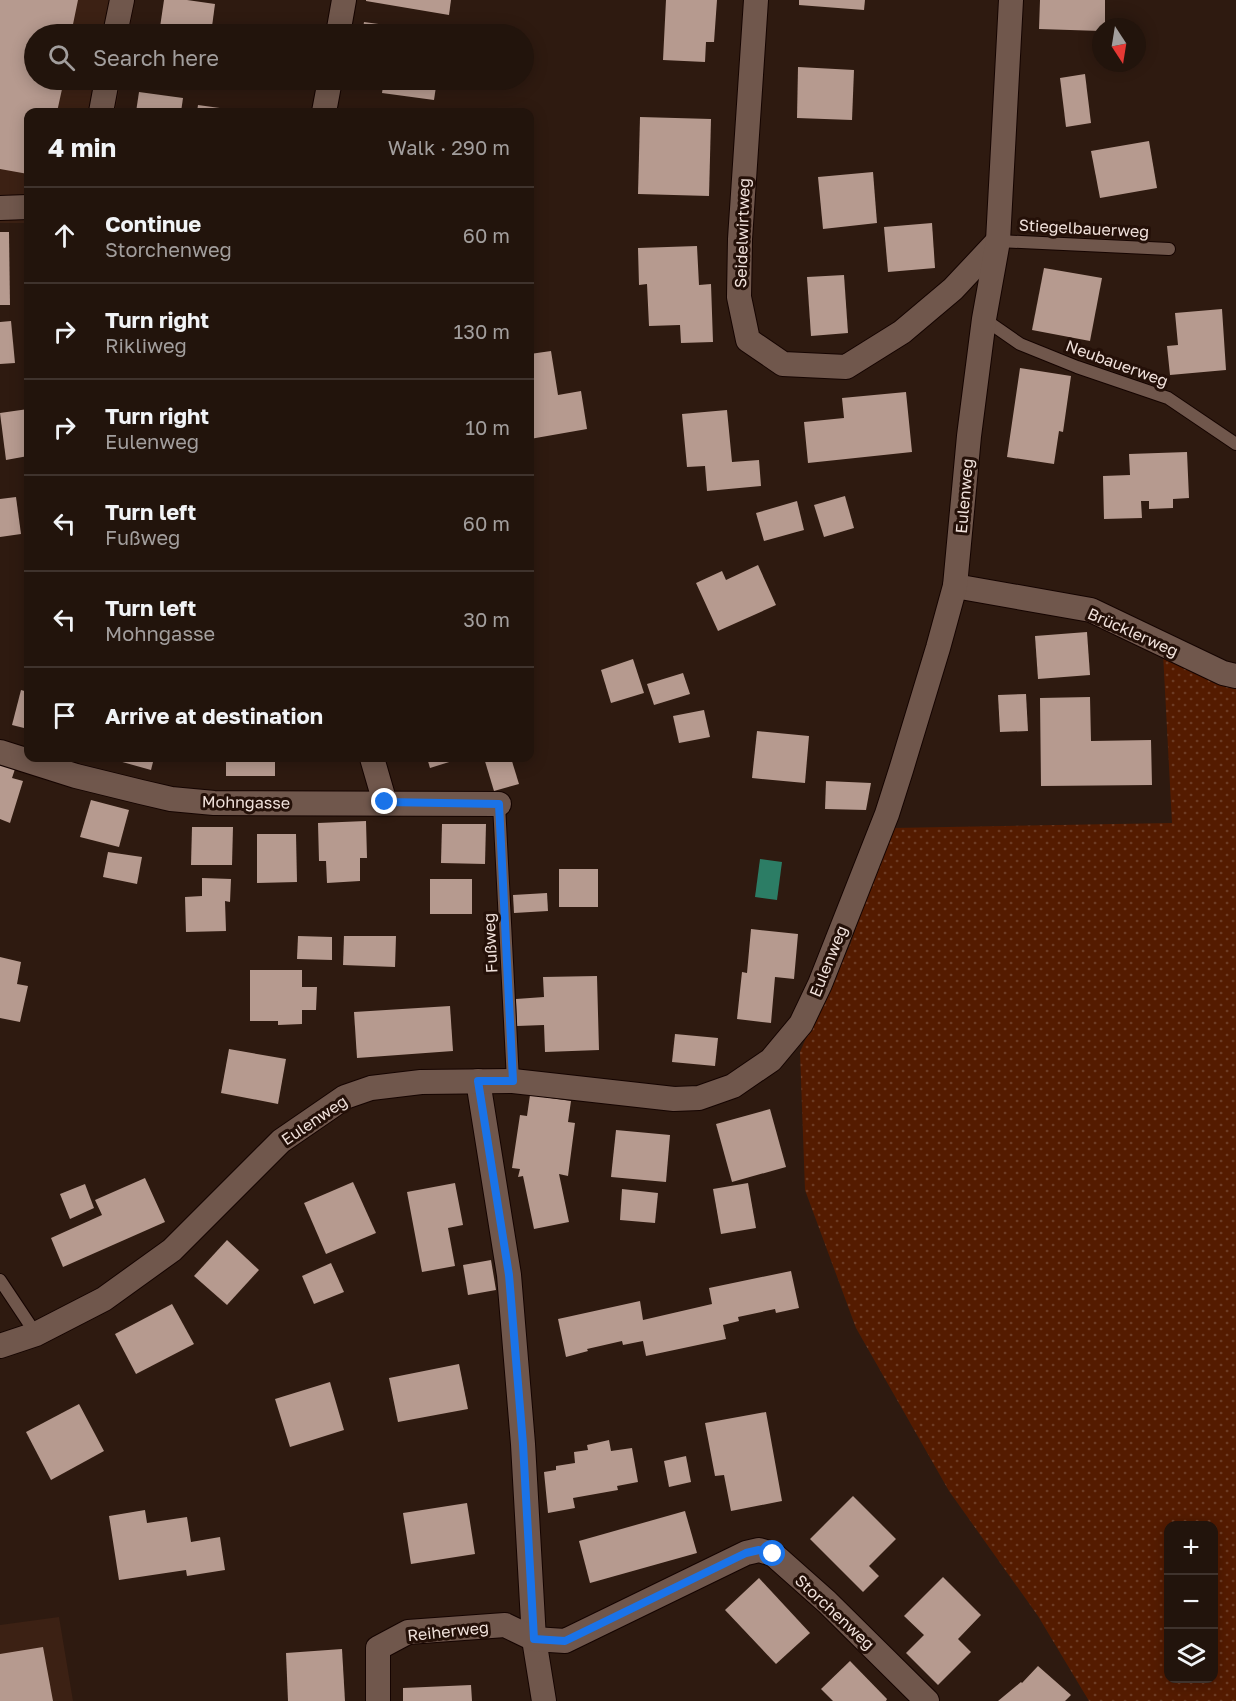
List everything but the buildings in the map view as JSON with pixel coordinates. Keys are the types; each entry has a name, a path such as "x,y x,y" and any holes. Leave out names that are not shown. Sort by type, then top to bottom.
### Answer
{"street":[{"path":"117,24 122,0"},
{"path":"340,24 344,0"},
{"name":"Seidelwirtweg","path":"756,0 740,239 739,297 748,340 783,364 846,367 902,332 953,289 998,241"},
{"name":"Eulenweg","path":"0,1346 36,1334 104,1299 172,1250 281,1141 345,1097 370,1088 422,1082 513,1081 674,1100 699,1098 733,1086 771,1060 801,1024 820,984 887,814 955,586 969,436 984,319 998,241 1011,0"},
{"path":"102,108 105,90"},
{"path":"325,108 328,90"},
{"path":"0,207 24,207"},
{"name":"Brücklerweg","path":"955,586 1091,610 1223,673 1236,676"},
{"name":"Mohngasse","path":"0,752 24,760"},
{"name":"Mohngasse","path":"32,762 76,776 171,799 214,803 499,804"},
{"path":"373,762 385,802"},
{"path":"478,1081 509,1275 523,1444 534,1639 544,1701"},
{"name":"Storchenweg","path":"534,1639 565,1641 746,1553 759,1550 773,1554 827,1602 927,1701"},
{"name":"Reiherweg","path":"378,1701 378,1648 408,1632 505,1625 534,1639"}],"lane":[{"name":"Stiegelbauerweg","path":"998,241 1169,249"},
{"name":"Neubauerweg","path":"984,319 1020,344 1077,367 1168,398 1236,444"},
{"name":"Fußweg","path":"499,804 513,1081"},
{"path":"0,1280 36,1334"}],"shaded area":[{"path":"0,0 135,0 131,24 24,24 24,90 119,90 116,108 24,108 24,223 0,223"},
{"path":"1163,653 1236,680 1236,1701 1089,1701 1038,1616 949,1491 856,1328 805,1190 800,1052 850,945 891,828 1172,823"},
{"path":"760,859 782,862 777,900 755,897"},
{"path":"59,1617 73,1701 0,1701 0,1625"}],"route":[{"path":"385,802 499,804 513,1081 478,1081 509,1275 523,1444 534,1639 565,1641 746,1553 759,1550 773,1554"}]}
